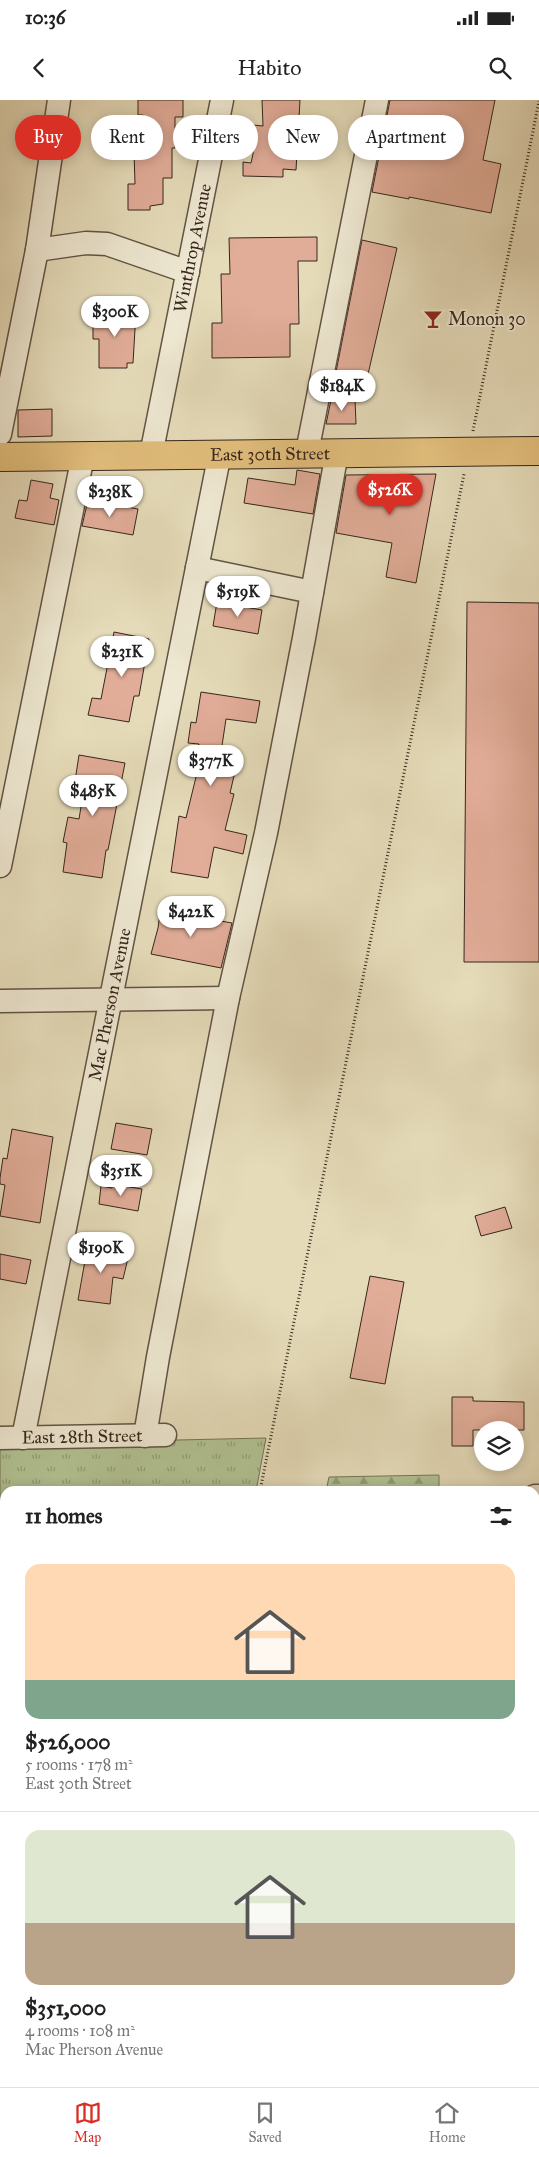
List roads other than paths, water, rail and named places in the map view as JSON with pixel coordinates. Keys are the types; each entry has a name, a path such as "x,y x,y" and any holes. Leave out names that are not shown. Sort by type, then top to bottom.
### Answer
{"main road":[{"name":"East 30th Street","path":"0,457 307,452 539,451"}],"street":[{"path":"0,434 37,250 60,100"},
{"name":"Winthrop Avenue","path":"151,455 222,100"},
{"path":"307,452 377,100"},
{"path":"37,250 86,243 107,244 188,272"},
{"path":"0,1001 228,998 266,833 337,452"},
{"name":"Mac Pherson Avenue","path":"23,1438 220,453"},
{"path":"0,866 83,456"},
{"path":"197,568 312,592"},
{"name":"East 28th Street","path":"0,1438 155,1435 158,1357 228,998"}],"place":[{"name":"Monon 30","path":"433,319"}]}
